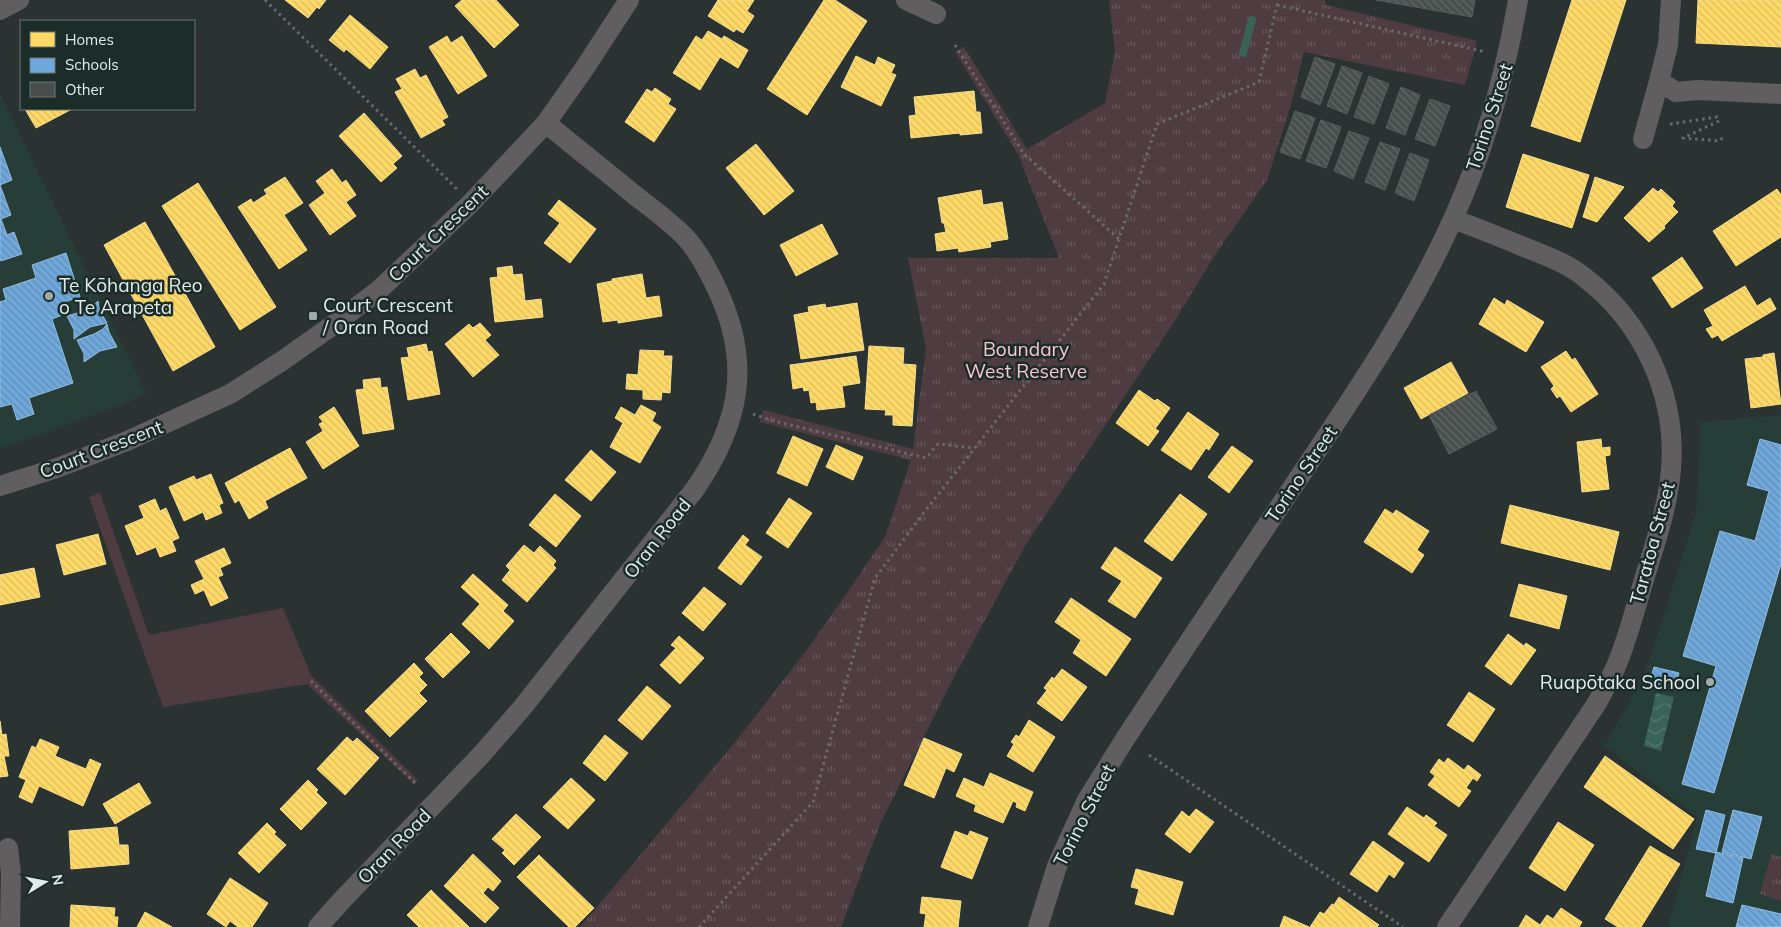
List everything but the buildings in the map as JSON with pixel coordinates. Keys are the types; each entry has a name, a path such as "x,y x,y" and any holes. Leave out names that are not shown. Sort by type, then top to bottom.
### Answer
{"street":[{"path":"0,10 19,0"},
{"name":"Court Crescent","path":"0,486 57,468 127,441 230,394 282,362 378,290 471,203 546,123 628,0"},
{"path":"906,0 936,14"},
{"name":"Torino Street","path":"1038,927 1057,866 1087,800 1125,738 1377,360 1423,280 1453,218 1486,135 1508,56 1518,0"},
{"path":"1643,139 1668,45 1671,0"},
{"path":"1659,81 1676,92 1698,90 1781,94"},
{"name":"Oran Road","path":"318,927 482,754 562,659 709,469 733,408 738,373 734,335 722,300 706,266 686,238 546,123"},
{"name":"Taratoa Street","path":"1447,927 1597,703 1614,672 1667,500 1672,441 1669,415 1649,356 1631,325 1606,295 1583,276 1551,258 1453,218"},
{"path":"8,848 11,873 10,927"}],"path":[{"path":"265,0 471,203"},
{"path":"699,927 813,802 875,578 974,448 1104,284 1157,124 1258,82 1277,5 1276,0"},
{"path":"1277,5 1508,56"},
{"path":"955,44 1024,154 1119,239"},
{"path":"1666,125 1717,117 1719,121 1683,138 1719,141 1725,136"},
{"path":"733,408 770,420 926,458 938,444 974,448"},
{"path":"311,682 416,784"},
{"path":"1149,755 1403,927"}],"shaded area":[{"name":"Te Kōhanga Reo o Te Arapeta","path":"0,94 146,393 121,405 0,448"},
{"name":"Ruapōtaka School","path":"1781,415 1781,927 1668,927 1697,817 1604,746 1629,703 1649,661 1696,513 1700,422"}],"green space":[{"name":"Boundary West Reserve","path":"1109,0 1325,0 1326,5 1477,41 1465,85 1304,52 1291,105 1267,180 1215,255 1174,322 1025,546 955,675 881,822 841,927 580,927 736,741 806,651 885,537 911,460 760,422 763,410 913,449 926,348 908,258 1059,258 1018,154 955,52 964,47 1027,149 1105,103 1115,51"},
{"path":"100,493 149,635 283,608 311,675 418,780 414,784 307,684 163,707 89,497"},
{"path":"1771,854 1781,857 1781,901 1760,894"}],"water":[{"path":"1656,693 1674,697 1661,751 1644,746"}],"waterway":[{"path":"1243,53 1252,20"}],"place":[{"name":"Te Kōhanga Reo o Te Arapeta","path":"49,296"},
{"name":"Court Crescent / Oran Road","path":"313,316"},
{"name":"Ruapōtaka School","path":"1710,682"}]}
